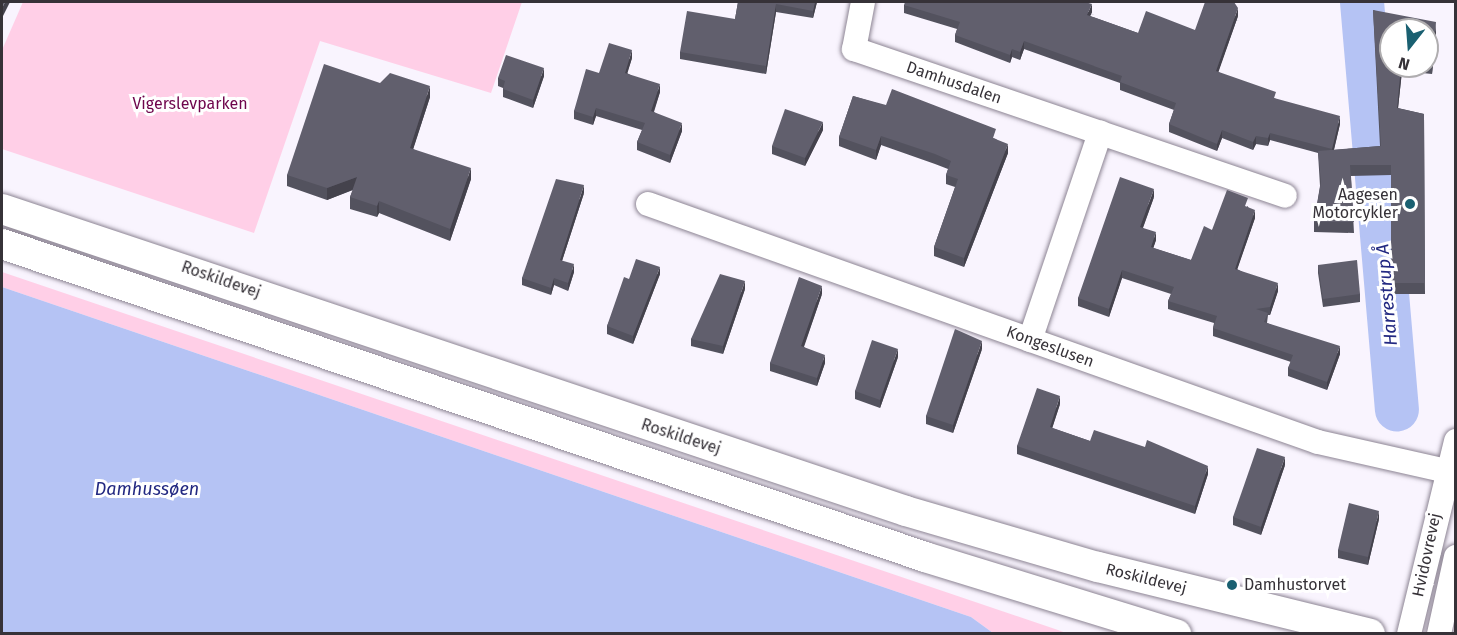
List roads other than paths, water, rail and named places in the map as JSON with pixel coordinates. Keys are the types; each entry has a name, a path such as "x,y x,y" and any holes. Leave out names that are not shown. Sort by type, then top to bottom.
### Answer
{"main road":[{"name":"Roskildevej","path":"9,213 97,237 906,511 1109,570 1370,633"},
{"name":"Roskildevej","path":"2,244 936,561 1176,633"}],"street":[{"name":"Damhusdalen","path":"863,2 854,49 1285,196"},
{"path":"1030,340 1100,133"},
{"name":"Kongeslusen","path":"648,204 1318,442 1451,472"},
{"name":"Hvidovrevej","path":"1409,633 1451,472 1455,441"},
{"name":"Hvidovrevej","path":"1439,633 1455,556"}],"water":[{"name":"Damhussøen","path":"2,287 971,617 993,633 2,633"}],"waterway":[{"name":"Harrestrup Å","path":"1362,2 1397,410"}],"place":[{"name":"Aagesen Motorcykler","path":"1410,204"},
{"name":"Damhustorvet","path":"1232,585"}],"park label":[{"name":"Vigerslevparken","path":"190,104"}]}
